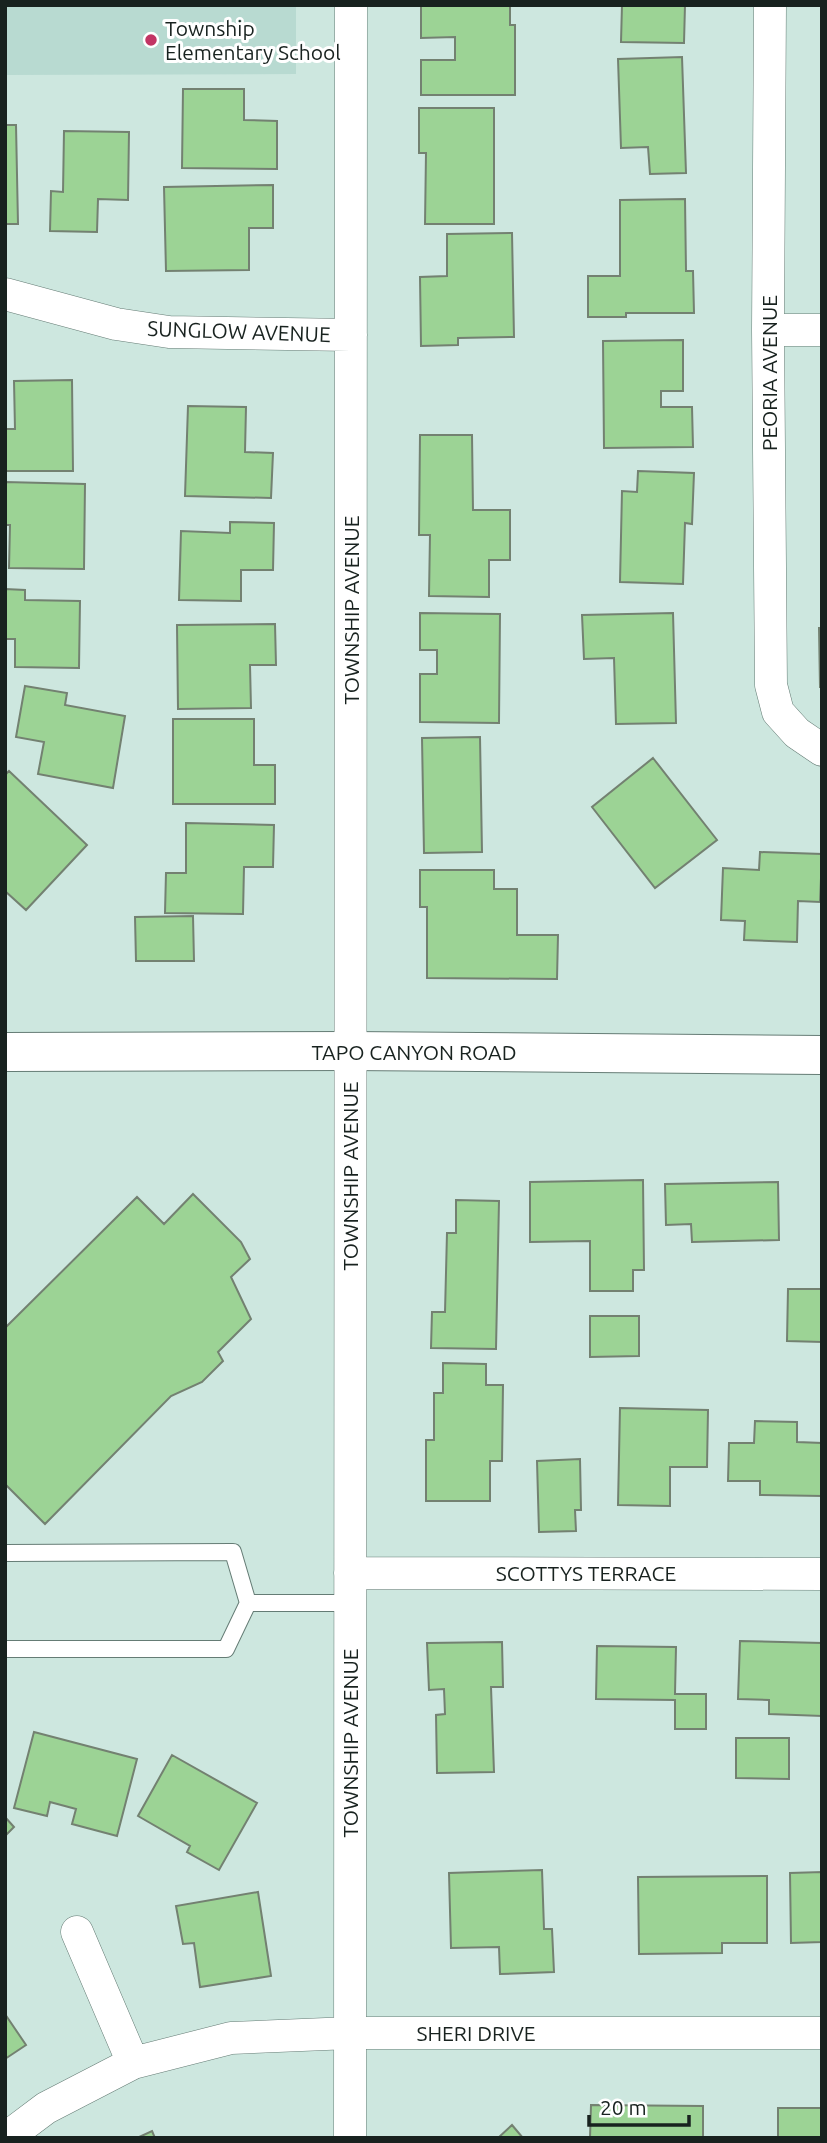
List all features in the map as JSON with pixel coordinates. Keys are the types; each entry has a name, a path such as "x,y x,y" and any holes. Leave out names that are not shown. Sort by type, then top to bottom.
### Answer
{"main road":[{"name":"TAPO CANYON ROAD","path":"5,1052 350,1051 822,1055"}],"street":[{"name":"TOWNSHIP AVENUE","path":"350,2138 351,5"},
{"name":"PEORIA AVENUE","path":"770,5 768,330 771,685 778,712 809,741"},
{"name":"SUNGLOW AVENUE","path":"5,294 116,324 169,332 351,335"},
{"path":"768,330 822,330"},
{"name":"SCOTTYS TERRACE","path":"350,1588 822,1574"},
{"path":"77,1931 133,2063"},
{"name":"SHERI DRIVE","path":"6,2138 46,2108 133,2063 232,2038 350,2033 822,2033"}],"lane":[{"path":"5,1553 233,1552 248,1603 226,1648 5,1649"},
{"path":"248,1603 350,1588"}],"shaded area":[{"name":"Township Elementary School","path":"5,5 296,5 296,74 5,75"}],"building":[{"path":"421,5 510,5 510,25 515,25 515,95 421,95 421,60 455,60 455,37 421,38"},
{"path":"622,5 685,5 684,43 621,42"},
{"path":"682,57 686,173 650,174 648,147 621,148 618,59"},
{"path":"183,89 244,89 244,120 277,121 277,169 182,168"},
{"path":"419,108 494,108 494,224 425,224 426,153 419,153"},
{"path":"5,125 16,125 18,224 5,224"},
{"path":"64,131 129,132 128,200 98,199 97,232 50,231 51,191 63,192"},
{"path":"273,185 273,228 249,228 249,270 166,271 164,187"},
{"path":"685,199 686,271 693,271 694,313 626,313 626,317 588,317 588,276 620,276 620,200"},
{"path":"512,233 514,337 458,338 458,345 421,346 420,277 447,276 447,234"},
{"path":"683,340 683,391 661,391 661,407 692,407 693,447 604,448 603,341"},
{"path":"72,380 73,471 5,471 5,429 15,429 14,381"},
{"path":"188,406 246,407 245,452 273,453 271,498 185,496"},
{"path":"420,435 472,435 473,510 510,510 510,560 489,560 489,597 429,596 430,535 419,535"},
{"path":"638,471 694,473 692,524 685,523 683,584 620,582 622,491 637,492"},
{"path":"5,482 85,484 84,569 9,568 10,525 5,525"},
{"path":"230,522 274,523 273,570 241,570 241,601 179,600 181,531 230,533"},
{"path":"5,589 25,590 25,600 80,601 79,668 15,667 15,639 5,639"},
{"path":"420,613 500,614 499,723 420,722 420,674 437,674 437,650 420,650"},
{"path":"673,613 676,723 616,724 614,658 584,659 582,615"},
{"path":"275,624 276,665 250,665 251,708 178,709 177,625"},
{"path":"819,628 822,628 822,687 820,687"},
{"path":"25,686 67,693 65,705 125,716 113,788 38,774 44,742 16,737"},
{"path":"173,719 254,719 254,765 275,765 275,804 173,804"},
{"path":"480,737 482,852 424,853 422,738"},
{"path":"653,758 717,840 655,888 592,807"},
{"path":"9,771 87,845 26,910 5,891 5,775"},
{"path":"186,823 274,825 273,867 244,867 243,914 165,913 166,873 186,873"},
{"path":"760,852 822,854 820,902 798,901 797,942 744,940 745,921 721,920 723,868 759,870"},
{"path":"420,870 494,870 494,889 517,889 517,935 558,935 557,979 427,978 427,907 420,907"},
{"path":"193,916 194,961 136,961 135,917"},
{"path":"643,1180 644,1270 633,1270 633,1291 590,1291 590,1241 530,1242 530,1182"},
{"path":"778,1182 779,1240 692,1242 691,1224 666,1225 665,1184"},
{"path":"193,1194 241,1242 250,1259 231,1277 251,1319 218,1352 223,1361 202,1382 171,1396 45,1524 5,1484 5,1328 137,1197 164,1224"},
{"path":"456,1200 499,1201 496,1349 431,1348 432,1312 445,1312 447,1233 456,1233"},
{"path":"788,1289 822,1289 822,1342 787,1341"},
{"path":"590,1316 639,1316 639,1356 590,1357"},
{"path":"443,1363 486,1364 486,1385 503,1385 502,1461 490,1461 490,1501 426,1501 426,1440 434,1440 434,1393 443,1393"},
{"path":"620,1408 708,1410 707,1467 670,1467 670,1506 618,1505"},
{"path":"755,1421 797,1422 797,1442 822,1443 822,1496 760,1495 760,1481 728,1481 729,1443 754,1443"},
{"path":"580,1459 581,1510 575,1510 576,1531 539,1532 537,1461"},
{"path":"740,1641 822,1643 822,1716 769,1714 769,1700 738,1699"},
{"path":"502,1642 503,1687 491,1687 494,1772 437,1773 436,1715 445,1714 444,1689 429,1690 427,1643"},
{"path":"597,1646 676,1647 675,1694 706,1694 706,1729 675,1729 675,1700 596,1699"},
{"path":"34,1732 137,1759 117,1836 72,1824 76,1809 50,1802 47,1816 14,1808"},
{"path":"736,1738 789,1738 789,1779 736,1778"},
{"path":"172,1755 257,1803 219,1870 187,1852 190,1846 138,1816"},
{"path":"5,1817 14,1827 5,1836"},
{"path":"542,1870 544,1929 552,1929 554,1972 500,1974 499,1947 451,1948 449,1873"},
{"path":"822,1872 822,1942 791,1943 790,1873"},
{"path":"767,1876 767,1943 722,1943 722,1953 639,1954 638,1877"},
{"path":"258,1892 271,1976 200,1987 194,1943 183,1944 176,1906"},
{"path":"5,2014 26,2045 5,2059"},
{"path":"591,2105 703,2106 703,2138 590,2138"},
{"path":"778,2108 822,2108 822,2138 778,2138"},
{"path":"512,2125 523,2138 498,2138"},
{"path":"152,2131 155,2138 137,2138"}],"place":[{"name":"Township Elementary School","path":"151,40"}]}
